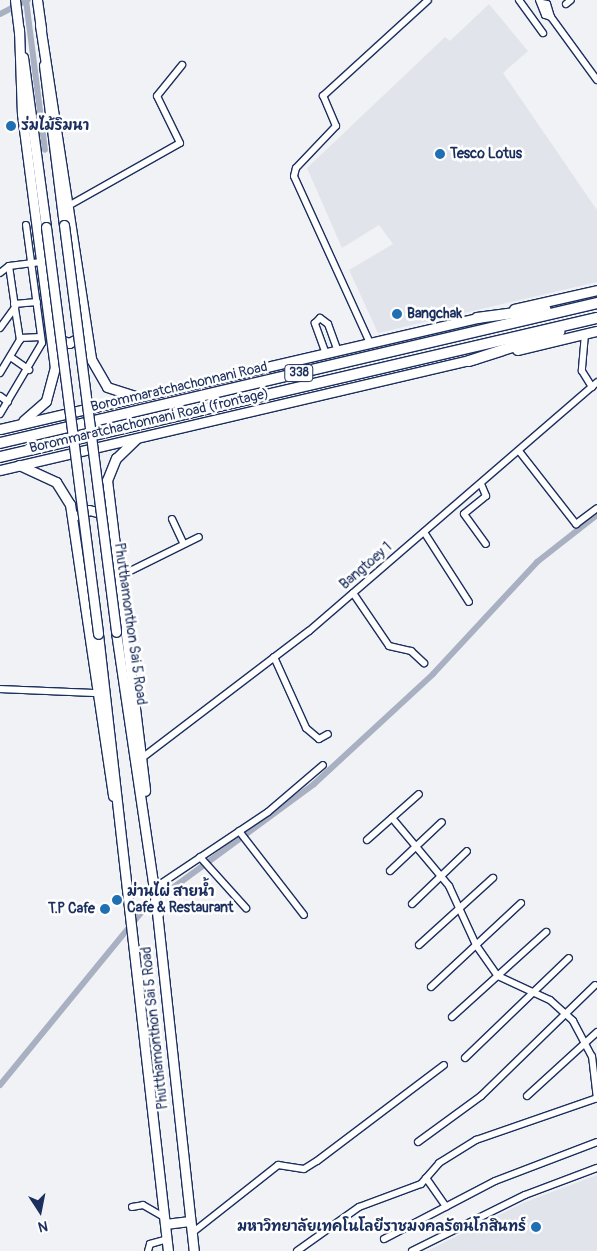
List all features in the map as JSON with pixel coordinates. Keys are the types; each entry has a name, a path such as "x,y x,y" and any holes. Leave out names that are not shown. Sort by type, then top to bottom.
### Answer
{"highway":[{"name":"Borommaratchachonnani Road","path":"0,443 597,303"},
{"path":"477,318 584,306"},
{"path":"469,361 597,318"},
{"name":"Borommaratchachonnani Road","path":"0,457 597,318"}],"main road":[{"name":"Phutthamonthon Sai 5 Road","path":"15,0 98,634 168,1251"},
{"name":"Phutthamonthon Sai 5 Road","path":"38,5 116,632 154,895 194,1251"},
{"path":"40,25 70,205 87,333 100,380 115,392 144,397"},
{"path":"12,426 40,410 50,392 54,366 46,335 36,262 22,106 19,29"},
{"name":"Borommaratchachonnani Road (frontage)","path":"0,429 597,290"},
{"name":"Borommaratchachonnani Road (frontage)","path":"0,470 597,332"},
{"path":"46,335 69,343 87,333"},
{"path":"136,439 110,467 107,480 142,758 146,832"},
{"path":"19,465 56,482 70,504 75,525 97,693 122,840"},
{"path":"75,525 78,515 97,510 112,526"},
{"path":"165,1220 190,1221"}],"street":[{"path":"370,343 294,176 296,168 336,126 324,96 428,0"},
{"path":"519,0 543,33"},
{"path":"540,2 547,4 551,17 597,80"},
{"path":"70,205 180,142 157,96 182,65"},
{"path":"0,414 29,370 41,349 46,335 37,302 36,262 26,224"},
{"path":"0,273 9,266 36,262"},
{"path":"0,373 12,358 20,338 9,266"},
{"path":"0,328 14,306 37,302"},
{"path":"326,354 315,323 320,318 328,324 338,351"},
{"path":"585,334 582,371 594,385"},
{"path":"20,338 46,335"},
{"path":"12,358 29,370"},
{"name":"Bangtoey 1","path":"142,758 274,657 353,593 594,385"},
{"path":"0,396 8,402"},
{"path":"518,451 576,524 597,508"},
{"path":"480,484 486,496 464,514 486,544"},
{"path":"172,519 183,544"},
{"path":"424,532 469,602"},
{"path":"118,577 199,537"},
{"path":"353,593 389,646 411,651 424,663"},
{"path":"274,657 306,728 319,739 328,734"},
{"path":"0,689 97,693"},
{"path":"154,895 243,835 323,766"},
{"path":"367,840 419,794"},
{"path":"297,1251 359,1207 404,1193 426,1178 439,1163 476,1140 597,1098 595,1068 587,1044 567,1012 498,976 476,945 460,908 440,875 392,818"},
{"path":"390,871 442,822"},
{"path":"243,835 304,915"},
{"path":"412,904 467,851"},
{"path":"203,861 246,908"},
{"path":"419,945 493,878"},
{"path":"431,987 521,903"},
{"path":"452,1017 546,932"},
{"path":"465,1058 569,958"},
{"path":"418,1142 481,1096 595,985"},
{"path":"527,1096 587,1044 597,1032"},
{"path":"192,1233 278,1165 288,1164 296,1170 310,1165 444,1064"},
{"path":"384,1239 516,1172 597,1142"},
{"path":"412,1251 525,1195 597,1168"},
{"path":"426,1178 446,1207"},
{"path":"132,1207 142,1205 165,1220"},
{"path":"148,1251 150,1244 167,1239"}],"shaded area":[{"name":"Tesco Lotus","path":"489,4 528,51 503,73 597,210 597,282 378,333 349,270 393,244 379,225 342,248 307,168 445,37 450,41"},
{"name":"มหาวิทยาลัยเทคโนโลยีราชมงคลรัตนโกสินทร์","path":"597,1175 597,1251 427,1251 523,1203"}],"waterway":[{"path":"26,0 45,150"},
{"path":"0,14 28,0"},
{"path":"0,1085 144,909 314,784 433,674 537,562 597,515"}],"place":[{"name":"ร่มไม้ริมนา","path":"11,126"},
{"name":"Tesco Lotus","path":"440,154"},
{"name":"Bangchak","path":"397,314"},
{"name":"ม่านไผ่ สายน้ำ Cafe & Restaurant","path":"117,900"},
{"name":"T.P Cafe","path":"105,909"},
{"name":"มหาวิทยาลัยเทคโนโลยีราชมงคลรัตนโกสินทร์","path":"536,1227"}]}
